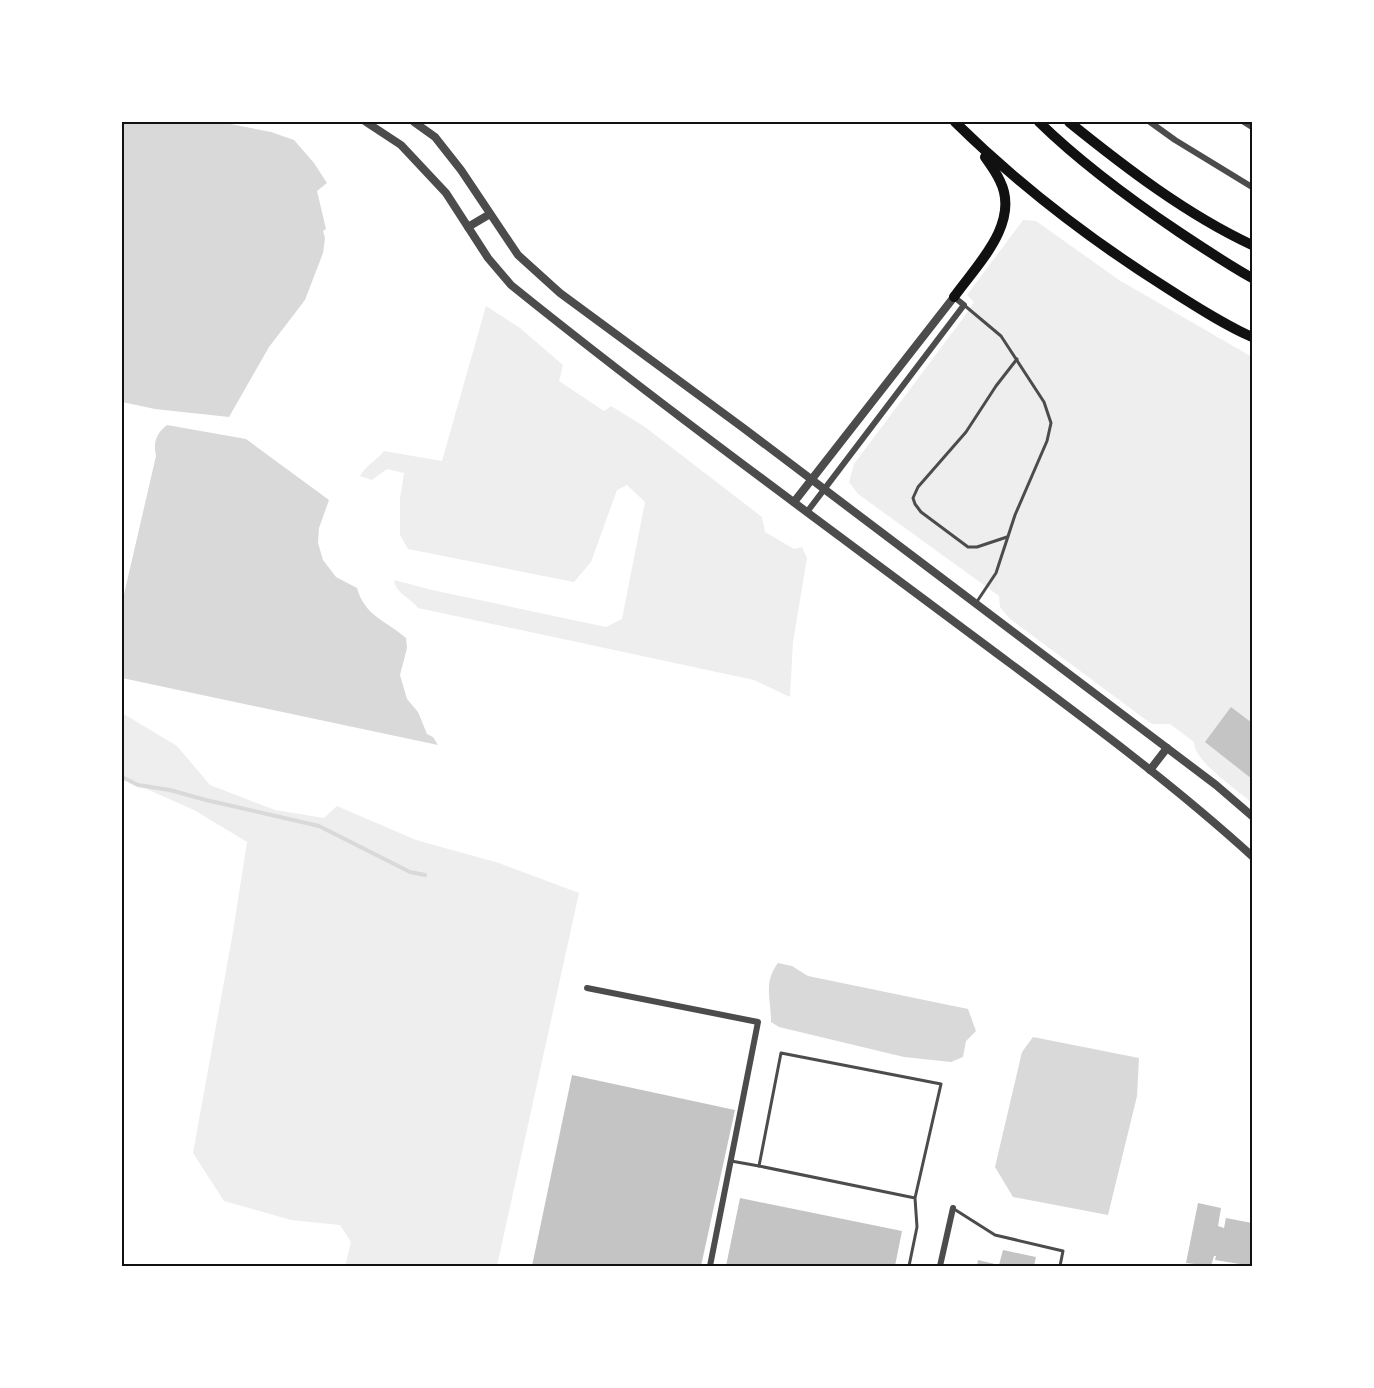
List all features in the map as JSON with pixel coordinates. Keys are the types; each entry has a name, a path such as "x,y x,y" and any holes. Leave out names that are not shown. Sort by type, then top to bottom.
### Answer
{"highway":[{"path":"955,122 1026,188 1114,255 1227,325 1252,337"},
{"path":"1039,122 1065,147 1145,209 1252,278"},
{"path":"1069,122 1130,171 1228,234 1252,245"},
{"path":"954,297 994,243 1002,225 1005,200 1001,182 977,144"}],"street":[{"path":"366,122 401,145 446,193 488,258 511,285 807,512 1103,732 1224,830 1252,856"},
{"path":"414,122 435,137 461,170 518,255 560,293 1167,748 1252,816"},
{"path":"1150,122 1252,187"},
{"path":"1244,122 1252,127"},
{"path":"468,227 490,214"},
{"path":"794,502 954,297 964,305 807,512"},
{"path":"1150,770 1167,748"},
{"path":"587,988 758,1022 710,1266"},
{"path":"940,1266 953,1208"}],"lane":[{"path":"964,305 1001,336 1044,402 1051,423 1047,441 1025,489 996,573 975,604"},
{"path":"1007,537 977,547 968,547 921,512 913,498 918,487 966,432 1017,359"},
{"path":"759,1166 781,1053 941,1084 915,1198 917,1227 909,1266"},
{"path":"730,1161 915,1198"},
{"path":"953,1208 995,1235 1063,1251 1059,1266"}],"shaded area":[{"path":"122,122 220,122 271,132 294,140 314,163 327,183 317,191 326,229 323,231 325,238 323,253 305,300 269,347 229,417 155,409 122,402"},
{"path":"1023,220 1036,221 1119,280 1252,357 1252,803 1209,767 1196,750 1194,742 1170,724 1152,724 1009,618 1000,607 999,596 858,494 849,482 854,464 964,317 974,302 967,295"},
{"path":"486,306 520,328 563,365 559,381 604,411 611,406 645,427 762,517 765,532 794,549 802,547 807,558 793,642 790,697 754,680 418,608 397,589 394,580 606,627 622,619 645,502 627,485 617,490 591,562 574,582 408,549 400,535 400,499 404,473 387,469 372,480 360,476 384,451 442,461"},
{"path":"167,425 246,439 329,500 319,528 318,543 323,560 336,577 357,588 370,611 406,638 407,648 400,675 407,699 418,712 427,734 433,737 438,745 122,678 122,603 156,456 155,442"},
{"path":"122,713 177,746 210,785 275,810 324,818 337,806 416,840 499,863 579,893 497,1266 345,1266 351,1242 340,1225 291,1220 224,1201 193,1153 247,842 194,810 122,778"},
{"path":"778,963 792,966 808,976 968,1009 976,1031 966,1041 963,1057 951,1062 904,1057 779,1027 771,1022 769,991 773,970"},
{"path":"1033,1037 1139,1058 1137,1096 1108,1215 1013,1197 995,1167 1022,1052"}],"building":[{"path":"1231,707 1252,723 1252,779 1205,742"},
{"path":"572,1075 735,1110 701,1266 532,1266"},
{"path":"740,1198 902,1231 895,1266 726,1266"},
{"path":"1198,1203 1221,1208 1218,1226 1224,1228 1226,1218 1252,1223 1252,1266 1215,1260 1216,1256 1211,1266 1186,1263"},
{"path":"1003,1250 1036,1257 1034,1266 977,1266 978,1260 999,1265"}],"waterway":[{"path":"122,777 138,785 170,790 319,826 410,872 425,875"}]}
